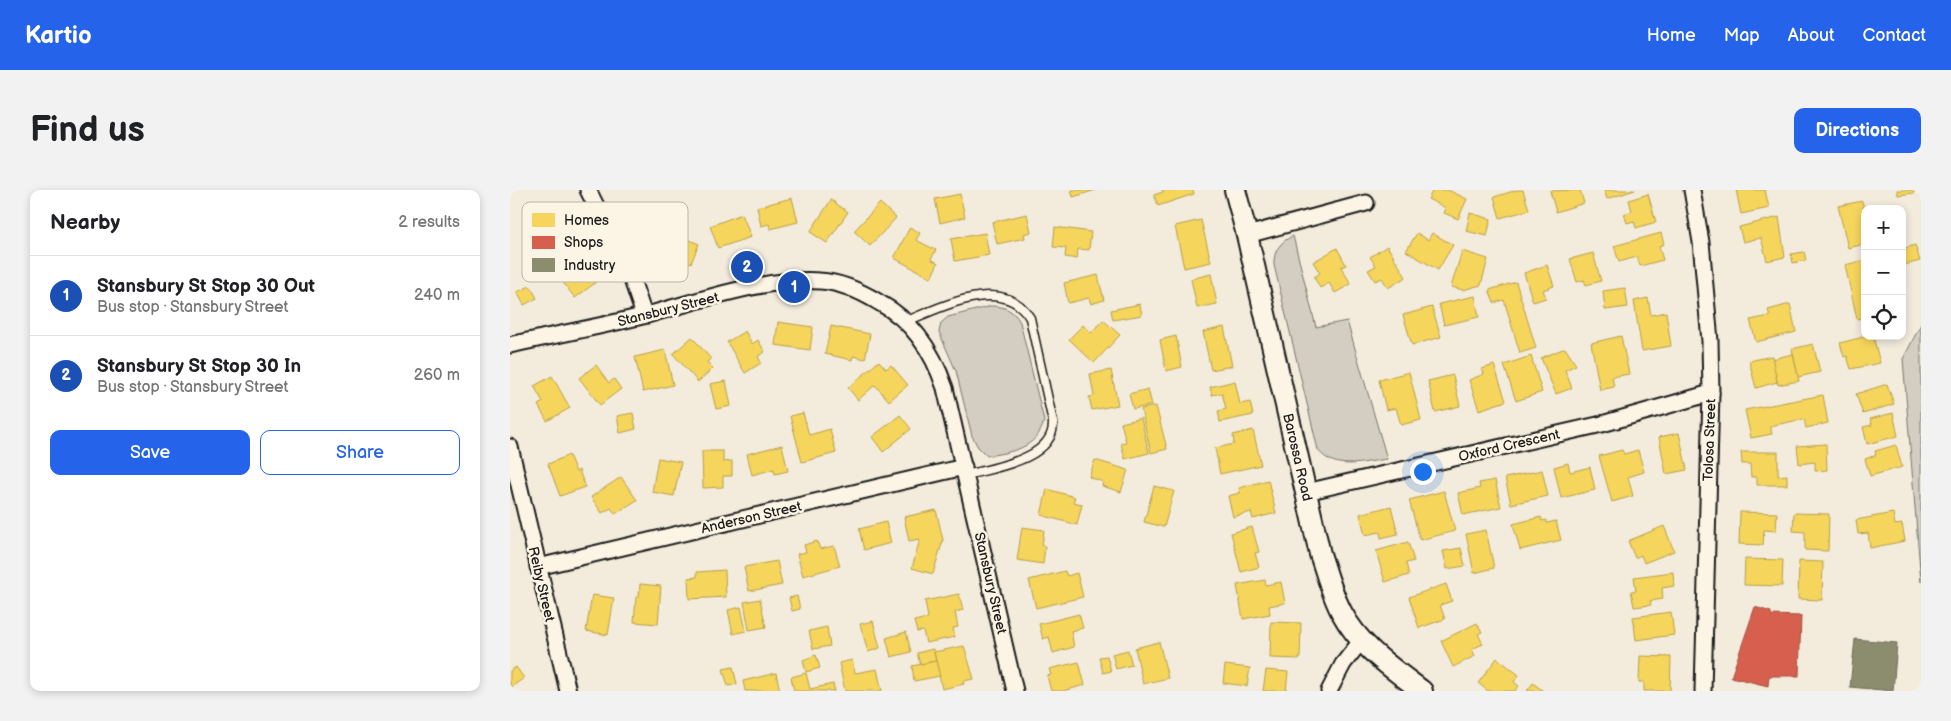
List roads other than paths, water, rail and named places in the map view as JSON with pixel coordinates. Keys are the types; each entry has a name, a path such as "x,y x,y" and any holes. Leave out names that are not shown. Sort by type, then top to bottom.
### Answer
{"street":[{"path":"588,190 594,202"},
{"name":"Barossa Road","path":"1235,190 1320,554 1335,598 1350,627 1361,641 1422,691"},
{"name":"Tolosa Street","path":"1692,190 1706,290 1711,393 1703,691"},
{"path":"1247,235 1366,203"},
{"name":"Stansbury Street","path":"510,345 776,283 822,281 847,286 869,296 906,321 922,340 941,375 1015,691"},
{"path":"633,282 644,315"},
{"name":"Oxford Crescent","path":"1306,492 1602,424 1711,393"},
{"name":"Reiby Street","path":"510,447 568,691"},
{"name":"Anderson Street","path":"538,567 965,471"},
{"path":"1329,691 1343,664 1361,641"}],"lane":[{"path":"906,321 938,308 994,295 1014,300 1021,305 1030,318 1053,422 1052,435 1037,451 1021,460 965,471"}],"place":[{"name":"Stansbury St Stop 30 In","path":"747,267"},
{"name":"Stansbury St Stop 30 Out","path":"794,287"}]}
